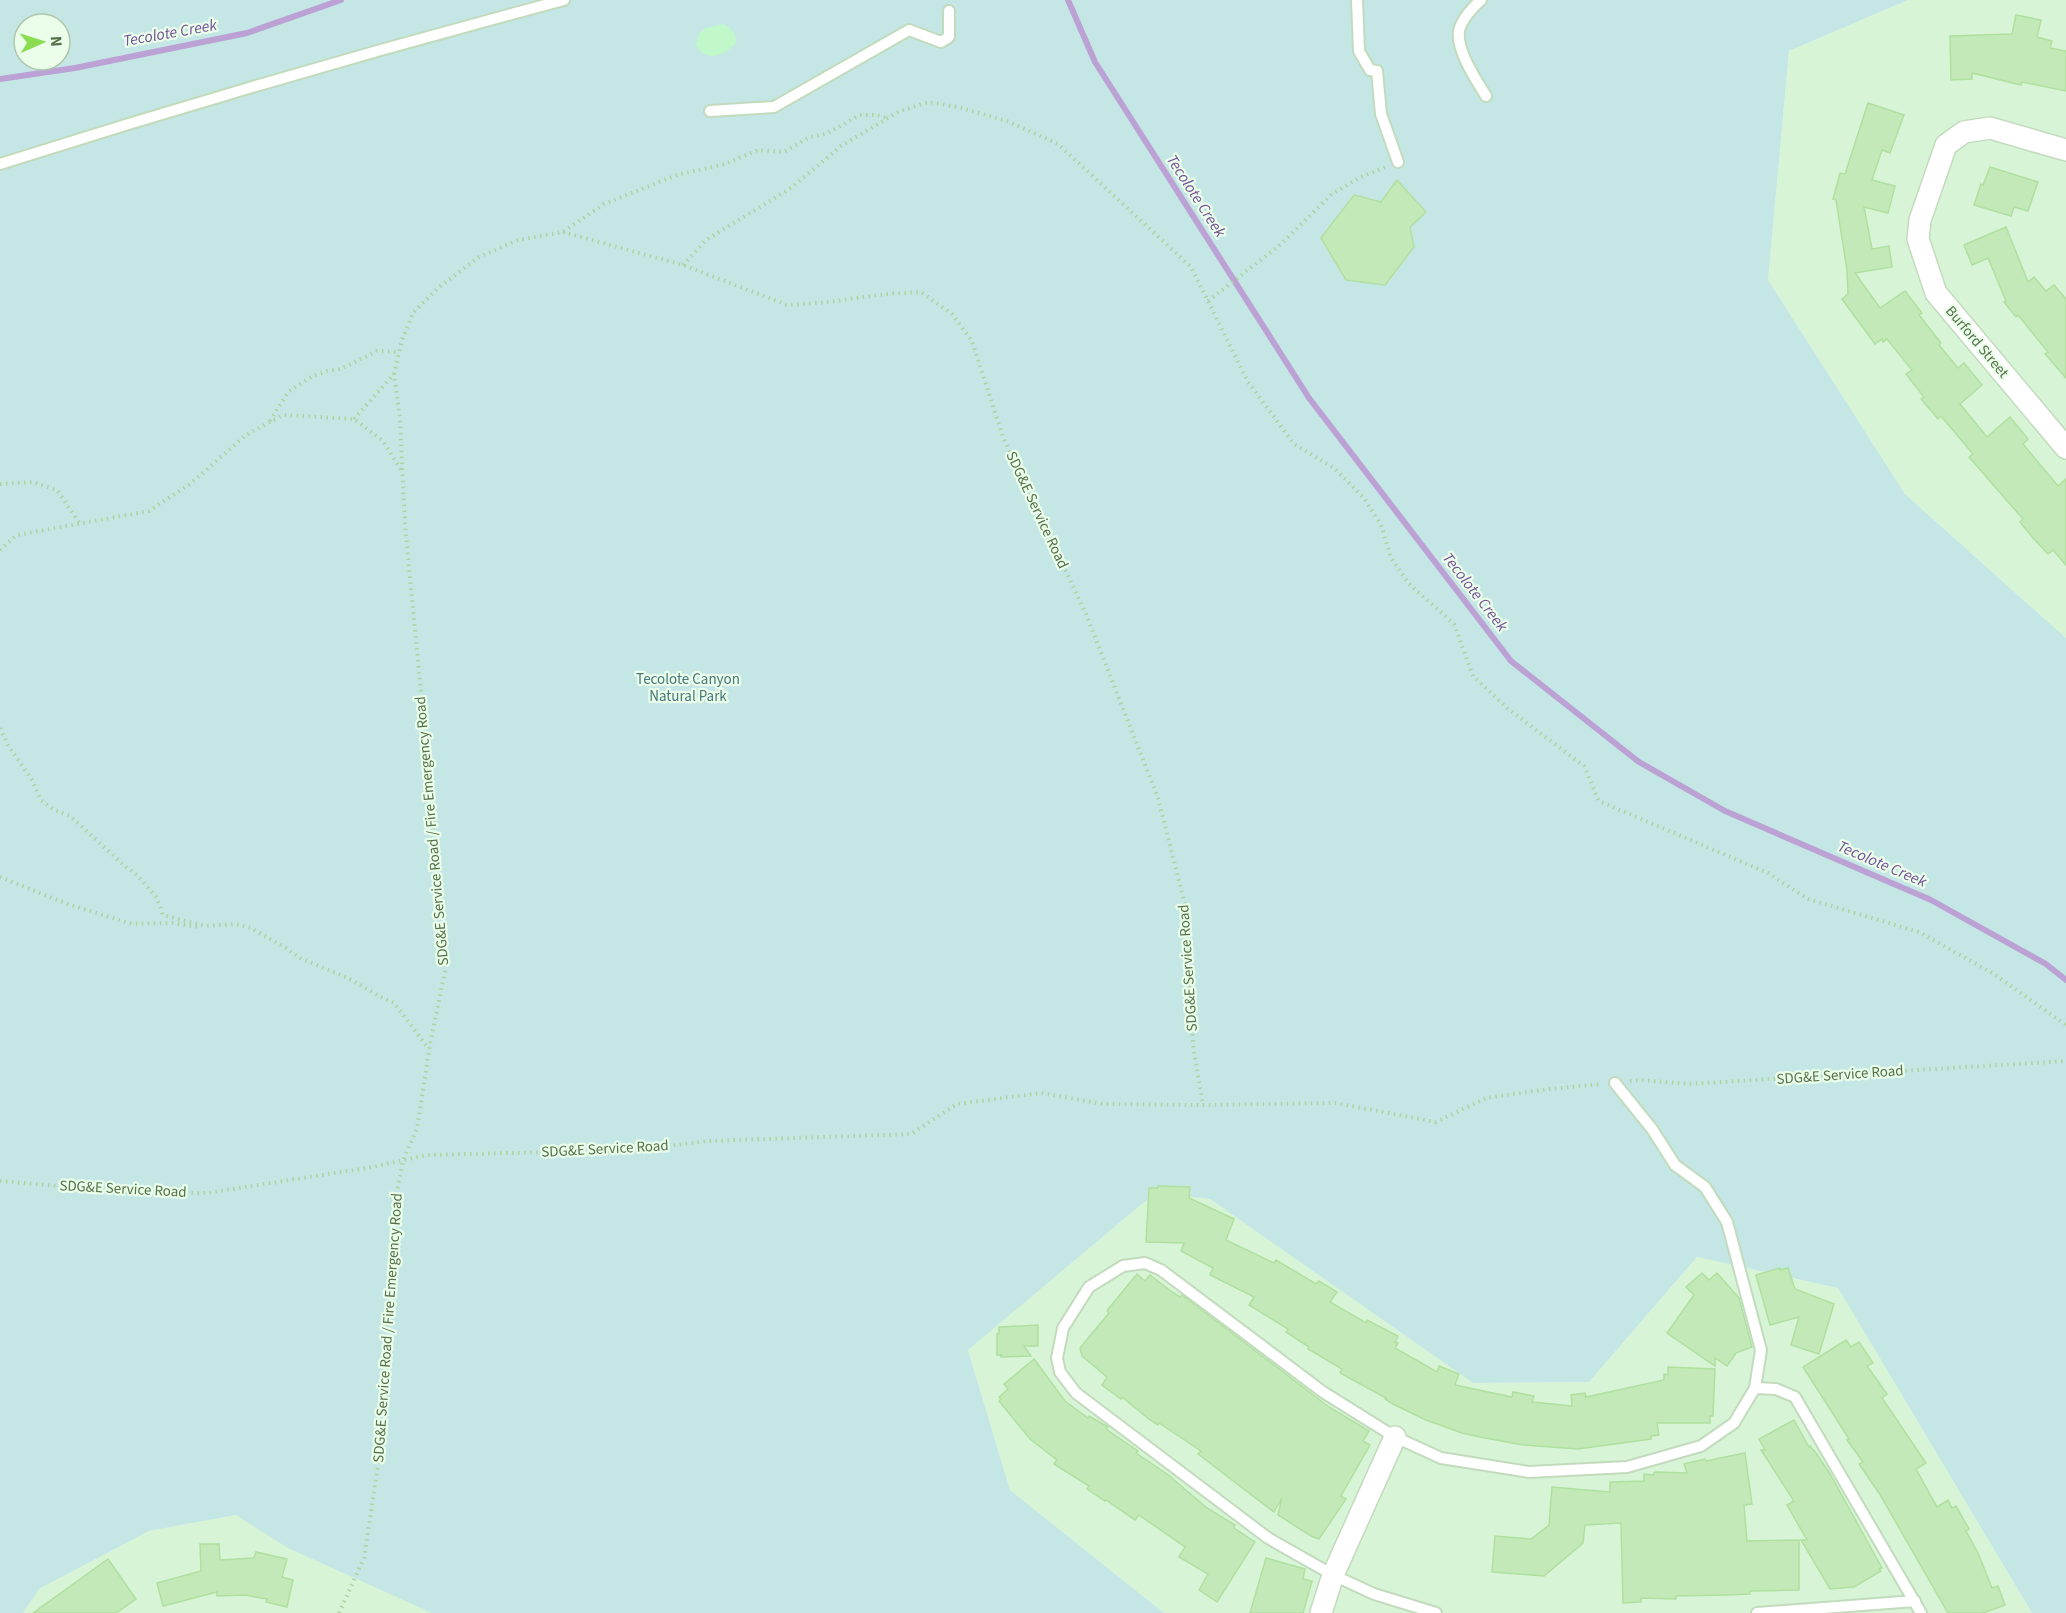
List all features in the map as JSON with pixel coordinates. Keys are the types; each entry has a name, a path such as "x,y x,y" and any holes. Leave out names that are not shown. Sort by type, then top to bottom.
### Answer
{"street":[{"name":"Burford Street","path":"2066,150 1989,128 1964,132 1946,146 1920,220 1918,239 1936,293 2066,448"},
{"path":"1322,1613 1333,1575 1395,1437"}],"lane":[{"path":"0,164 328,66 564,0"},
{"path":"1358,0 1359,51 1370,70 1377,72 1381,114 1398,162"},
{"path":"1481,0 1461,24 1458,32 1467,65 1486,96"},
{"path":"710,111 774,107 909,30 941,42 949,37 949,11"},
{"path":"1436,1613 1374,1594 1333,1575 1268,1538 1076,1393 1060,1372 1057,1358 1063,1328 1089,1287 1123,1266 1145,1263 1161,1270 1323,1392 1395,1437 1441,1458 1529,1472 1627,1467 1701,1446 1734,1423 1755,1388 1761,1350 1727,1222 1705,1187 1675,1165 1652,1128 1615,1083"},
{"path":"1755,1388 1776,1389 1795,1397 1921,1613"},
{"path":"1757,1613 1915,1601"}],"path":[{"path":"683,265 706,240 791,188 841,146 900,111 929,102 962,108 1007,121 1058,144 1191,267 1248,382 1294,444 1334,468 1364,498 1381,525 1391,558 1409,584 1454,624 1473,676 1507,708 1584,766 1599,801 1768,873 1808,899 1919,932 1994,974 2066,1025"},
{"path":"354,419 394,374 413,313 438,288 479,257 518,240 563,232 604,204 677,175 725,164 758,150 784,152 810,137 826,134 860,115 877,115 887,118"},
{"path":"1208,302 1280,245 1332,194 1359,178 1398,162"},
{"name":"SDG&E Service Road","path":"563,232 683,265 787,305 921,292 952,314 972,341 1003,438 1086,614 1158,798 1187,912 1193,1046 1203,1105"},
{"path":"269,423 288,392 311,377 341,369 377,351 399,352"},
{"name":"SDG&E Service Road / Fire Emergency Road","path":"339,1613 364,1558 378,1466 396,1203 403,1160 417,1129 429,1049 445,971 405,525 400,418 394,374"},
{"path":"0,550 17,536 149,512 190,484 246,435 283,415 354,419 383,441 402,471"},
{"path":"0,484 33,482 57,490 80,524"},
{"path":"0,728 8,745 32,780 41,800 54,810 70,816 137,875 158,898 163,915 205,926"},
{"path":"0,877 67,904 132,924 172,923 191,927 236,924 251,928 300,958 348,978 381,998 394,1002 429,1049"},
{"name":"SDG&E Service Road","path":"0,1181 138,1193 207,1193 373,1167 426,1155 637,1150 708,1141 911,1134 957,1104 1041,1093 1103,1104 1335,1103 1436,1122 1486,1098 1641,1080 1689,1084 2066,1060"}],"shaded area":[{"path":"1908,0 2066,0 2066,638 1905,494 1768,280 1789,51"},
{"path":"1155,1193 1210,1199 1473,1383 1589,1382 1697,1257 1838,1288 2032,1613 1164,1613 1010,1490 968,1350"},
{"path":"236,1515 432,1613 23,1613 39,1589 149,1531"}],"green space":[{"name":"Tecolote Canyon Natural Park","path":"0,0 1908,0 1789,51 1768,280 1905,494 2066,638 2066,1613 2032,1613 1838,1288 1697,1257 1589,1382 1473,1383 1210,1199 1155,1193 968,1350 1010,1490 1164,1613 432,1613 288,1548 236,1515 149,1531 39,1589 23,1613 0,1613"}],"sand":[{"path":"723,24 733,32 736,43 716,56 700,51 696,45 699,33 706,28"}],"building":[{"path":"2016,15 2041,20 2037,37 2052,41 2050,48 2066,51 2066,91 2022,82 2021,85 1972,73 1972,79 1951,80 1950,36 2012,34"},
{"path":"1868,103 1904,115 1890,153 1882,150 1872,180 1895,186 1888,213 1864,207 1872,249 1889,246 1892,267 1855,273 1880,308 1905,291 1922,313 1919,315 1941,343 1939,345 1958,368 1964,363 1982,385 1960,404 1987,437 2010,417 2028,439 2023,444 2058,486 2066,479 2066,565 2053,550 2048,554 2033,538 2020,522 2023,519 1969,457 1973,454 1941,416 1938,419 1921,399 1924,397 1906,374 1912,370 1887,339 1883,342 1882,339 1875,344 1842,299 1848,294 1847,270 1836,200 1833,199 1840,173 1845,174"},
{"path":"1990,167 2038,182 2028,211 2014,207 2011,216 1974,205"},
{"path":"1397,180 1426,212 1410,227 1414,247 1385,285 1346,280 1321,238 1354,195 1381,202"},
{"path":"2006,227 2028,282 2034,277 2046,291 2054,285 2066,299 2066,378 2045,354 2048,352 2018,315 2016,317 2004,302 2006,301 1988,258 1972,265 1964,245"},
{"path":"1158,1186 1190,1187 1189,1198 1234,1219 1226,1240 1274,1263 1276,1260 1316,1284 1319,1281 1337,1292 1330,1302 1366,1323 1367,1320 1398,1336 1395,1348 1437,1372 1439,1366 1459,1374 1455,1385 1512,1397 1513,1392 1534,1396 1532,1402 1572,1406 1571,1395 1585,1393 1586,1397 1664,1380 1664,1374 1668,1375 1668,1367 1715,1369 1713,1416 1710,1416 1710,1423 1657,1423 1659,1435 1651,1436 1651,1439 1578,1449 1523,1445 1480,1437 1426,1420 1340,1373 1342,1369 1308,1349 1309,1347 1286,1332 1288,1329 1249,1305 1254,1297 1210,1275 1213,1268 1181,1251 1184,1243 1146,1242 1149,1188 1158,1188"},
{"path":"1780,1268 1780,1270 1788,1268 1795,1289 1834,1304 1819,1354 1791,1345 1799,1317 1770,1325 1756,1275"},
{"path":"1702,1273 1709,1280 1717,1273 1739,1298 1752,1347 1736,1353 1727,1366 1715,1358 1715,1366 1667,1333 1694,1295 1686,1287"},
{"path":"1137,1274 1145,1281 1150,1275 1180,1297 1182,1295 1329,1407 1369,1431 1363,1441 1370,1445 1341,1496 1346,1499 1319,1539 1278,1515 1282,1498 1274,1512 1198,1454 1201,1451 1159,1423 1158,1425 1150,1420 1122,1397 1121,1399 1102,1385 1107,1377 1082,1356 1080,1348"},
{"path":"1038,1325 1038,1346 1024,1346 1031,1356 1001,1357 997,1355 999,1327"},
{"path":"1846,1340 1851,1347 1859,1342 1873,1363 1867,1366 1887,1394 1882,1398 1926,1463 1916,1469 1937,1507 1948,1500 1952,1508 1956,1506 1969,1529 1966,1531 1992,1588 1998,1586 2005,1605 1983,1613 1948,1613 1879,1493 1859,1464 1863,1462 1803,1367"},
{"path":"1034,1359 1065,1401 1088,1418 1089,1416 1108,1427 1106,1429 1138,1451 1136,1453 1255,1542 1217,1602 1199,1590 1208,1574 1179,1557 1185,1547 1139,1515 1135,1520 1105,1501 1087,1489 1089,1486 1054,1464 1057,1460 1030,1439 999,1401 1001,1399 999,1397 1008,1389 1004,1384"},
{"path":"1794,1420 1809,1447 1816,1453 1830,1474 1882,1568 1879,1569 1881,1571 1854,1587 1830,1589 1801,1540 1807,1540 1787,1505 1794,1501 1761,1450 1765,1450 1759,1439"},
{"path":"1745,1453 1752,1504 1744,1505 1747,1541 1799,1540 1799,1590 1676,1596 1676,1599 1641,1598 1641,1602 1623,1603 1621,1523 1585,1525 1583,1543 1544,1576 1492,1572 1495,1536 1531,1539 1549,1525 1552,1487 1610,1492 1610,1482 1644,1481 1644,1474 1653,1475 1655,1472 1687,1473 1684,1464"},
{"path":"200,1544 219,1544 220,1560 254,1558 256,1552 287,1559 282,1577 293,1580 287,1607 266,1602 267,1599 245,1595 217,1596 217,1592 163,1606 157,1583 201,1571"},
{"path":"1266,1558 1305,1569 1303,1579 1312,1581 1303,1613 1250,1613"},
{"path":"108,1559 136,1599 116,1613 33,1613"}],"waterway":[{"name":"Tecolote Creek","path":"0,79 75,68 247,33 341,0"},
{"name":"Tecolote Creek","path":"1068,0 1095,62 1309,398 1511,661 1639,762 1725,811 1931,900 2046,964 2066,980"}]}
